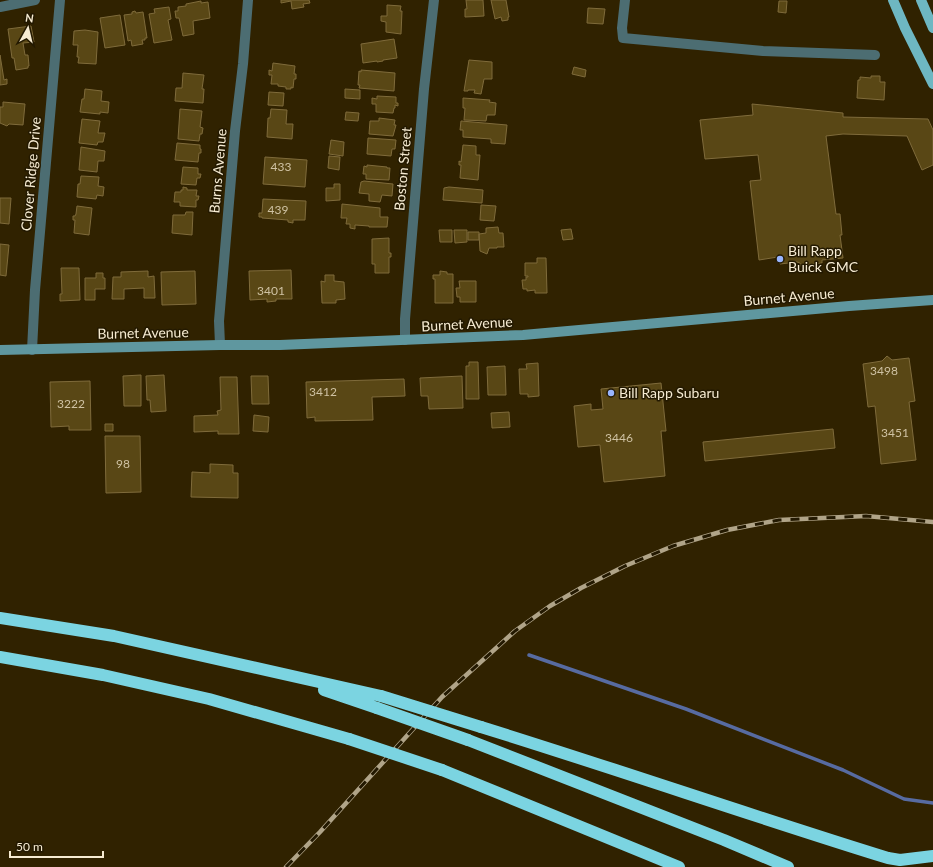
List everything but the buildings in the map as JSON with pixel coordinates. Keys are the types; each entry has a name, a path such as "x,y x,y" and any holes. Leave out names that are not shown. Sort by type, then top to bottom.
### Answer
{"highway":[{"path":"0,618 114,636 381,696 574,755 788,828 890,867"},
{"path":"0,656 103,675 208,699 349,739 442,770 680,867"},
{"path":"257,667 468,740 717,837 788,867"},
{"path":"788,828 888,858 900,860 933,856"}],"main road":[{"path":"893,0 904,28 933,84"},
{"path":"921,0 933,28"}],"street":[{"path":"0,7 36,0"},
{"name":"Clover Ridge Drive","path":"32,350 35,290 60,0"},
{"name":"Burns Avenue","path":"220,345 221,299 248,0"},
{"name":"Boston Street","path":"405,340 406,303 424,89 434,0"},
{"path":"625,0 622,28 623,38 763,51 875,55"},
{"name":"Burnet Avenue","path":"0,350 280,345 524,335 830,307 933,300"}],"waterway":[{"path":"529,655 686,709 843,770 904,799 933,803"}],"railway":[{"path":"286,867 320,832 442,697 515,631 550,606 581,588 625,566 673,546 727,530 779,520 866,516 933,522"}],"place":[{"name":"Bill Rapp Buick GMC","path":"780,259"},
{"name":"Bill Rapp Subaru","path":"611,393"}]}
